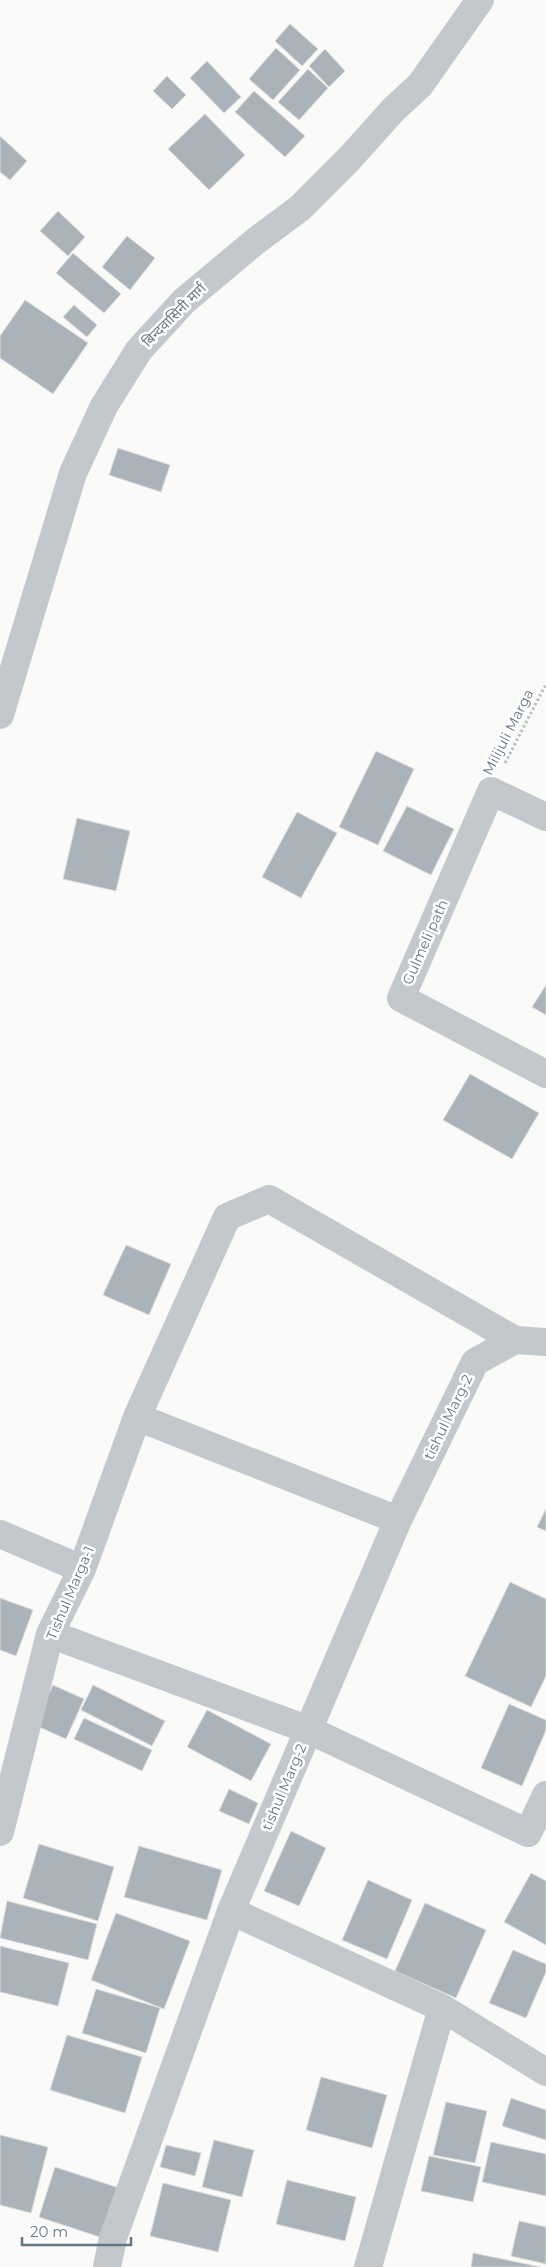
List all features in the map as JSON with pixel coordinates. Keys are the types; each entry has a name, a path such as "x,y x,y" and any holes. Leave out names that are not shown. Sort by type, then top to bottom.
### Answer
{"street":[{"name":"बिन्दवासिनी मार्ग","path":"0,715 73,473 104,406 139,350 184,301 257,240 300,208 350,158 420,85 480,0"},
{"path":"491,791 546,818"},
{"name":"Gulmeli path","path":"491,791 401,998 546,1074"},
{"name":"Tishul Marga-1","path":"0,1832 50,1634 82,1569 137,1417 227,1218 269,1199 515,1340"},
{"path":"515,1340 546,1342"},
{"name":"tishul Marg-2","path":"107,2267 116,2228 230,1910 398,1520 475,1362 515,1340"},
{"path":"137,1417 398,1520"},
{"path":"0,1534 82,1569"},
{"path":"50,1634 309,1730 528,1833 546,1795"},
{"path":"230,1910 442,2008 546,2072"},
{"path":"368,2267 442,2008"}],"path":[{"name":"Milijuli Marga","path":"491,791 546,684"}],"building":[{"path":"290,24 318,49 302,66 275,41"},
{"path":"276,48 300,70 273,100 249,79"},
{"path":"325,49 345,71 329,87 309,66"},
{"path":"207,61 241,97 224,113 190,78"},
{"path":"308,69 328,88 299,120 278,102"},
{"path":"167,76 186,95 172,109 153,91"},
{"path":"254,91 305,136 285,157 235,112"},
{"path":"205,114 245,155 209,190 168,149"},
{"path":"0,136 27,161 10,180 0,172"},
{"path":"58,211 85,237 68,256 40,231"},
{"path":"127,236 155,258 130,290 102,267"},
{"path":"73,253 121,294 104,313 56,273"},
{"path":"25,300 88,343 53,394 0,358 0,336"},
{"path":"74,305 97,325 87,337 63,317"},
{"path":"118,448 170,465 161,492 109,475"},
{"path":"376,751 414,769 378,845 339,827"},
{"path":"407,806 454,829 431,875 383,851"},
{"path":"297,812 337,833 301,898 262,877"},
{"path":"77,818 130,831 116,891 63,879"},
{"path":"546,985 546,1015 532,1007"},
{"path":"470,1074 539,1113 512,1159 443,1120"},
{"path":"126,1245 171,1264 149,1315 103,1295"},
{"path":"546,1509 546,1531 537,1527"},
{"path":"510,1582 546,1599 546,1676 531,1707 465,1676"},
{"path":"0,1598 33,1610 16,1656 0,1650"},
{"path":"53,1685 84,1699 66,1739 35,1725"},
{"path":"93,1685 165,1721 152,1746 81,1710"},
{"path":"509,1704 546,1720 546,1730 522,1786 481,1768"},
{"path":"207,1710 271,1744 251,1781 187,1747"},
{"path":"84,1718 152,1750 142,1771 74,1739"},
{"path":"229,1789 258,1803 249,1824 219,1811"},
{"path":"291,1831 326,1848 299,1906 264,1891"},
{"path":"39,1844 114,1867 98,1921 23,1898"},
{"path":"139,1846 222,1870 207,1920 124,1897"},
{"path":"531,1873 546,1881 546,1945 504,1922"},
{"path":"368,1880 412,1900 387,1959 342,1940"},
{"path":"7,1901 97,1924 88,1960 0,1938"},
{"path":"425,1903 486,1930 456,1998 395,1971"},
{"path":"116,1913 190,1941 164,2009 91,1980"},
{"path":"0,1946 69,1963 58,2006 0,1992"},
{"path":"513,1950 546,1964 546,1972 526,2018 489,2003"},
{"path":"96,1989 160,2008 146,2053 82,2033"},
{"path":"67,2035 142,2057 125,2113 50,2090"},
{"path":"321,2077 387,2095 372,2148 306,2130"},
{"path":"511,2098 546,2110 546,2140 502,2126"},
{"path":"446,2102 487,2111 475,2163 433,2155"},
{"path":"0,2135 48,2147 31,2213 0,2205"},
{"path":"214,2140 254,2150 242,2197 202,2187"},
{"path":"491,2142 546,2154 546,2196 482,2182"},
{"path":"166,2145 201,2153 195,2176 160,2167"},
{"path":"429,2156 481,2167 473,2202 421,2191"},
{"path":"55,2167 119,2188 103,2238 39,2217"},
{"path":"287,2180 356,2197 345,2241 276,2224"},
{"path":"163,2183 231,2200 218,2252 150,2236"},
{"path":"519,2221 546,2227 546,2264 511,2256"},
{"path":"473,2253 541,2267 471,2267"}]}
